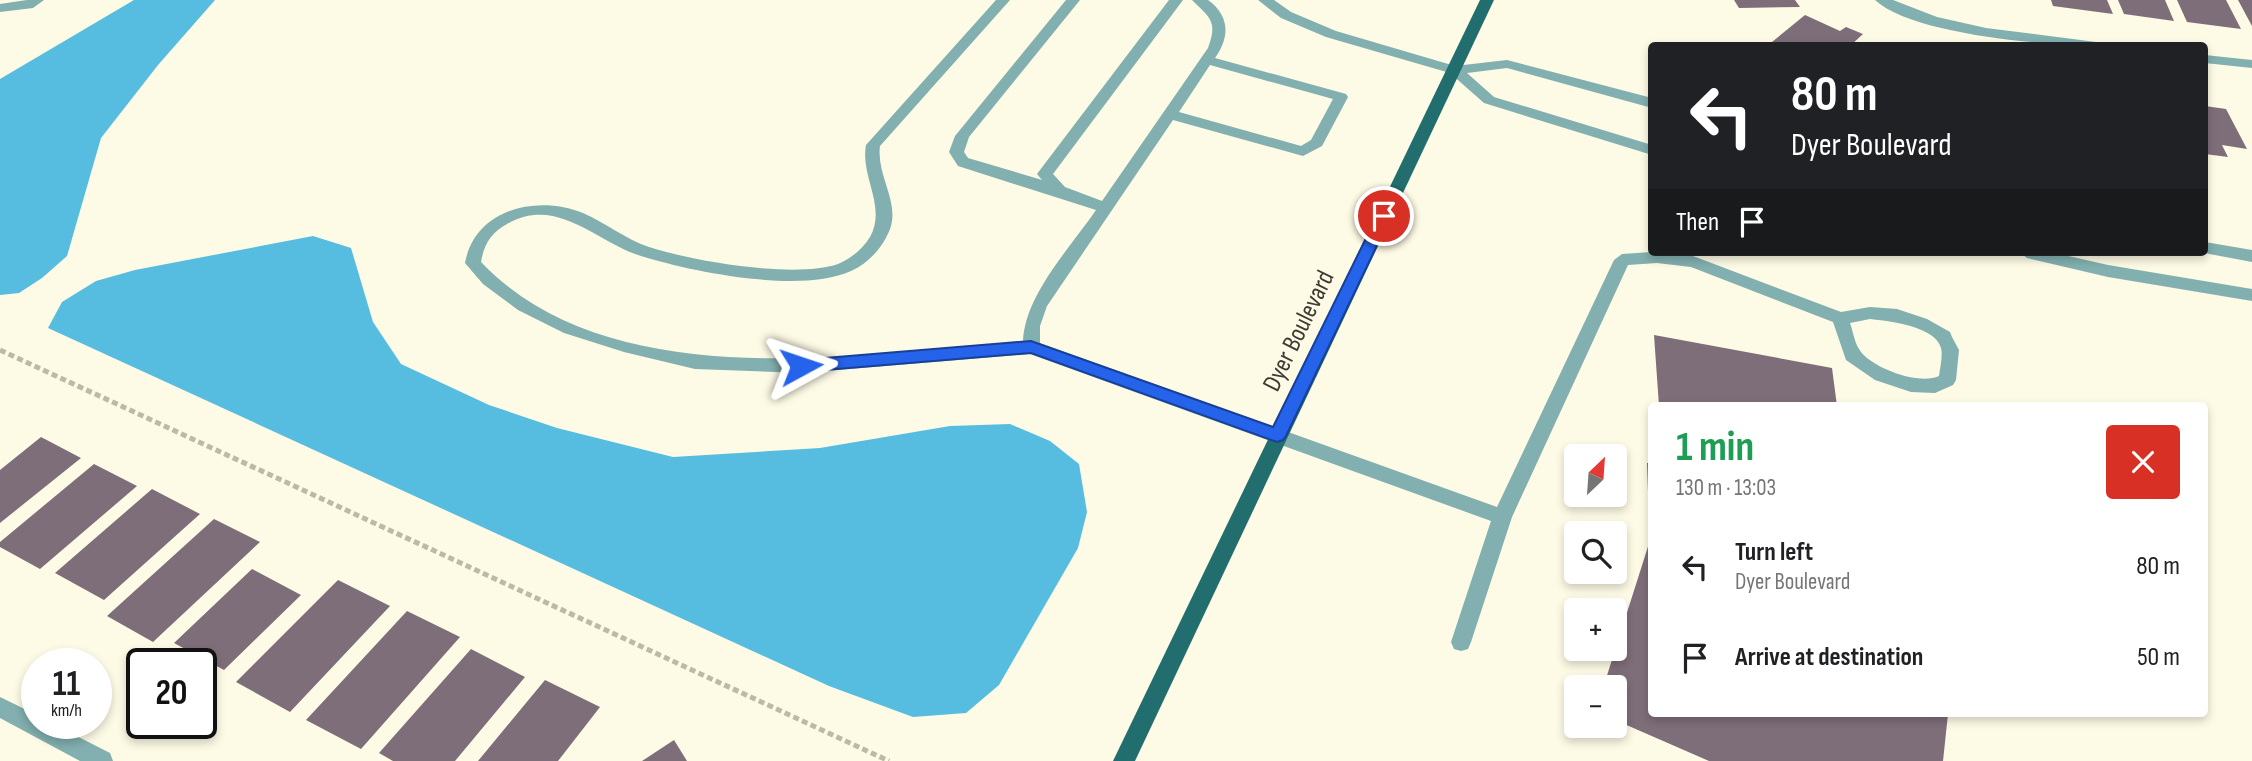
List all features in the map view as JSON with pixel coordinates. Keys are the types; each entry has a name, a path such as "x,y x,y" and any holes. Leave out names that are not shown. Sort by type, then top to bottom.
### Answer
{"main road":[{"name":"Dyer Boulevard","path":"1124,761 1487,0"}],"street":[{"path":"0,1 5,0"},
{"path":"0,8 28,5 37,0"},
{"path":"1003,0 873,145 869,156 870,167 884,199 886,220 875,242 853,264 837,270 805,275 695,263 645,252 618,241 568,213 533,209 496,223 482,236 473,250 474,263 489,280 524,306 570,328 624,346 695,362 801,366 1031,347 1502,517"},
{"path":"1073,0 962,136 957,152 963,162 1106,208"},
{"path":"1060,191 1045,174 1176,0"},
{"path":"1031,347 1032,326 1040,305 1207,60 1221,33 1221,22 1214,11 1199,0"},
{"path":"1265,0 1286,15 1321,30 1455,70 1507,64 1648,102"},
{"path":"1882,0 1900,9 1971,30 2065,42"},
{"path":"2208,59 2252,64"},
{"path":"1170,114 1303,151 1317,143 1341,97 1207,60"},
{"path":"1455,70 1489,100 1648,149"},
{"path":"2208,249 2252,256"},
{"path":"2044,256 2108,271 2252,295"},
{"path":"1461,642 1502,517 1622,260 1657,257 1693,262 1840,318 1870,313 1897,315 1922,323 1944,337 1950,350 1947,380 1935,386 1911,385 1881,375 1852,355 1840,318"},
{"path":"0,707 88,751 102,761"}],"path":[{"path":"0,350 889,761"}],"water":[{"path":"134,0 215,0 158,65 101,138 67,256 42,278 19,293 0,295 0,79"},
{"path":"313,236 351,248 373,322 401,364 489,405 557,428 673,457 820,448 950,426 1010,424 1050,441 1079,464 1087,512 1078,548 999,685 966,713 913,717 829,686 48,328 62,302 96,281 135,270"}],"building":[{"path":"1734,0 1795,0 1800,7 1739,8"},
{"path":"2051,0 2107,0 2113,14 2053,6"},
{"path":"2118,0 2165,0 2174,21 2124,14"},
{"path":"2177,0 2226,0 2241,29 2187,22"},
{"path":"2238,0 2252,0 2252,26"},
{"path":"1805,15 1840,31 1846,27 1863,34 1854,42 1772,42"},
{"path":"2208,106 2226,109 2247,149 2222,145 2228,157 2208,154"},
{"path":"1654,335 1832,368 1836,402 1659,402"},
{"path":"41,437 81,458 0,523 0,470"},
{"path":"94,464 137,486 40,569 0,547 0,542"},
{"path":"152,489 200,514 104,600 55,573"},
{"path":"214,519 260,542 153,642 107,616"},
{"path":"1648,547 1648,717 1948,717 1943,761 1709,761 1627,725 1627,675 1607,675 1612,661 1627,661 1627,613"},
{"path":"252,569 301,595 224,670 217,666 217,648 183,648 174,643"},
{"path":"338,580 390,606 290,712 236,682"},
{"path":"407,611 460,637 361,749 306,720"},
{"path":"471,649 525,677 455,761 393,761 379,753"},
{"path":"545,680 600,707 558,761 478,761"},
{"path":"674,740 687,761 642,761"}],"route":[{"path":"801,366 1031,347 1277,436 1384,216"}]}
